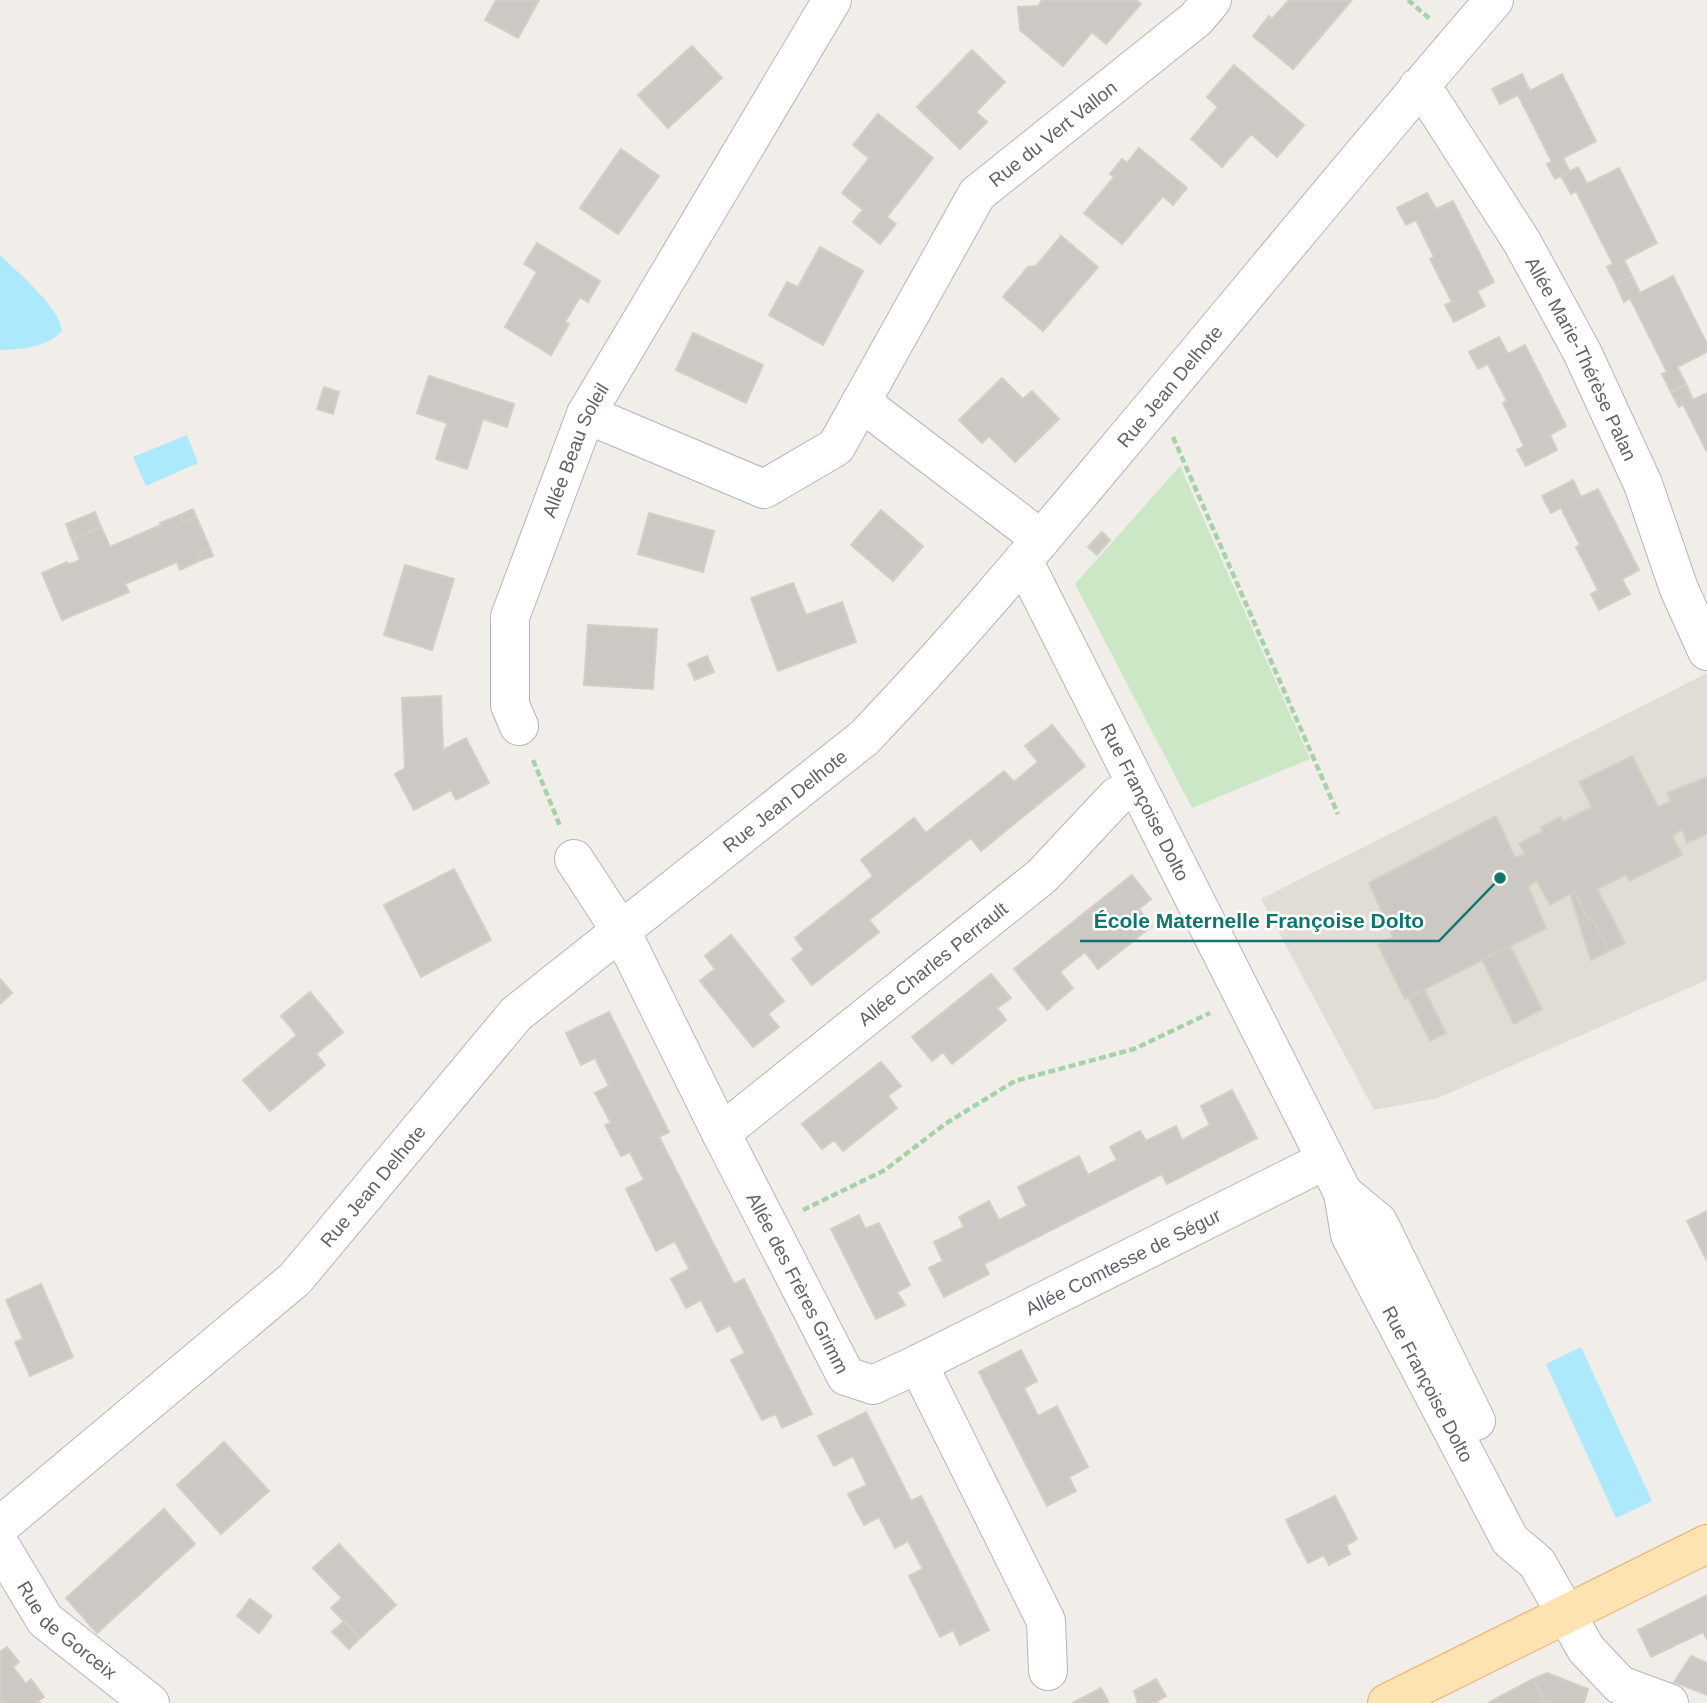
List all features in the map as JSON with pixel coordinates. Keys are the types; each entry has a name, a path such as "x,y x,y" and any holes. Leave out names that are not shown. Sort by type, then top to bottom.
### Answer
{"main road":[{"path":"1387,1703 1707,1544"}],"street":[{"name":"Allée Beau Soleil","path":"519,726 510,705 510,617 586,414 832,0"},
{"name":"Rue du Vert Vallon","path":"586,414 764,489 836,447 977,194 1196,19 1212,0"},
{"name":"Rue Jean Delhote","path":"0,1526 295,1279 516,1014 864,738 912,688 1032,550 1494,0"},
{"name":"Allée Marie-Thérèse Palan","path":"1419,87 1432,102 1521,242 1582,352 1643,484 1679,589 1707,651"},
{"path":"862,402 1032,550"},
{"name":"Rue Françoise Dolto","path":"1032,550 1136,787 1246,996 1335,1176 1378,1222 1520,1510 1537,1563 1565,1614 1586,1649 1619,1685 1669,1703"},
{"name":"Allée Charles Perrault","path":"721,1133 1042,876 1117,796 1136,787"},
{"path":"574,859 621,930"},
{"name":"Allée des Frères Grimm","path":"621,930 721,1133 846,1376 873,1385 918,1364"},
{"name":"Allée Comtesse de Ségur","path":"918,1364 1335,1176"},
{"path":"918,1364 1046,1621 1048,1671"},
{"name":"Rue de Gorceix","path":"0,1545 44,1620 150,1703"}],"path":[{"path":"1158,401 1338,814"},
{"path":"519,726 574,859"},
{"path":"769,1226 886,1170 945,1124 1015,1081 1134,1049 1246,996"}],"shaded area":[{"path":"1707,673 1707,980 1438,1098 1374,1110 1261,899"}],"green space":[{"path":"1180,466 1310,759 1192,808 1075,584"}],"water":[{"path":"0,255 37,290 59,321 62,331 49,341 0,350"},
{"path":"187,435 198,463 146,486 133,457"},
{"path":"1581,1347 1652,1501 1616,1518 1546,1364"}],"building":[{"path":"496,0 539,0 518,38 485,20"},
{"path":"1042,0 1136,0 1141,4 1106,44 1092,32 1063,66 1020,30 1018,7 1038,6"},
{"path":"1289,0 1352,0 1293,69 1253,36 1269,16 1272,19"},
{"path":"692,46 722,78 668,128 638,95"},
{"path":"972,50 1005,82 976,112 987,122 960,149 917,107"},
{"path":"1234,65 1304,125 1277,157 1251,134 1222,167 1191,139 1218,107 1207,97"},
{"path":"1522,74 1530,91 1562,74 1596,141 1563,158 1570,172 1555,179 1547,164 1552,162 1518,95 1500,104 1492,89"},
{"path":"878,114 933,158 887,217 896,224 880,244 853,222 863,210 842,193 869,158 853,145"},
{"path":"1139,148 1187,188 1173,205 1163,196 1122,244 1084,213 1114,177 1110,174 1122,159 1127,163"},
{"path":"621,149 659,176 618,234 580,208"},
{"path":"1578,167 1587,184 1619,168 1657,243 1624,260 1632,276 1616,284 1607,267 1613,264 1576,191 1571,194 1561,176"},
{"path":"1427,193 1436,209 1453,201 1494,282 1477,291 1485,306 1454,322 1445,305 1452,302 1430,259 1434,257 1416,220 1406,225 1397,208"},
{"path":"1061,236 1098,267 1043,331 1003,297 1028,267 1036,266"},
{"path":"537,243 600,281 588,302 580,297 565,322 569,324 551,355 505,327 537,272 524,264"},
{"path":"820,247 863,271 823,345 769,315 787,282 798,287"},
{"path":"1632,276 1640,293 1673,276 1707,344 1707,352 1677,367 1686,384 1671,392 1662,374 1667,372 1630,298 1624,302 1616,284"},
{"path":"693,333 763,365 746,403 676,370"},
{"path":"1499,337 1508,354 1525,345 1566,426 1550,435 1557,450 1526,466 1517,450 1524,446 1503,403 1507,401 1488,364 1478,369 1469,352"},
{"path":"429,376 514,404 507,427 483,419 467,469 436,459 447,423 417,413"},
{"path":"1002,378 1023,399 1032,391 1059,419 1015,462 989,436 982,443 959,420"},
{"path":"1686,384 1693,400 1707,393 1707,452 1683,404 1679,407 1671,392"},
{"path":"324,387 339,392 333,414 317,409"},
{"path":"1573,480 1581,497 1598,489 1639,570 1622,579 1630,594 1599,610 1591,594 1598,590 1576,547 1580,545 1561,508 1551,513 1542,496"},
{"path":"193,509 196,516 183,522 180,515"},
{"path":"881,510 923,546 893,581 851,545"},
{"path":"95,512 101,527 72,540 66,524"},
{"path":"649,513 714,531 703,572 638,554"},
{"path":"180,515 183,522 196,516 210,548 196,554 199,561 180,570 177,562 125,584 129,592 62,620 42,573 67,562 68,565 80,560 72,540 101,527 110,547"},
{"path":"1102,532 1110,540 1097,555 1088,547"},
{"path":"210,548 213,556 199,561 196,554"},
{"path":"405,565 454,579 432,650 384,635"},
{"path":"793,583 806,615 842,602 856,642 778,671 751,598"},
{"path":"588,625 657,629 653,689 584,685"},
{"path":"707,656 714,672 695,680 688,664"},
{"path":"441,696 443,750 466,738 489,783 456,800 451,790 414,810 395,774 405,768 402,698"},
{"path":"1052,725 1085,766 981,851 971,838 869,920 879,932 812,985 792,959 804,950 795,938 873,876 861,860 914,818 926,833 1004,771 1014,782 1038,762 1025,746"},
{"path":"1632,756 1658,807 1671,802 1667,793 1707,777 1707,834 1687,843 1682,829 1672,836 1682,855 1629,881 1626,875 1597,889 1625,943 1609,951 1591,916 1587,919 1575,891 1550,905 1537,881 1528,886 1546,928 1405,999 1378,945 1393,937 1369,883 1496,816 1515,858 1525,854 1519,844 1543,831 1541,827 1561,817 1563,822 1592,807 1579,782"},
{"path":"454,869 491,940 421,977 384,905"},
{"path":"1132,875 1151,899 1139,909 1152,926 1098,969 1085,952 1060,972 1073,988 1047,1010 1014,969"},
{"path":"1575,891 1587,919 1591,916 1609,951 1591,960 1570,894"},
{"path":"731,935 784,1001 768,1014 779,1027 753,1047 700,981 715,969 705,956"},
{"path":"1510,946 1542,1009 1514,1024 1482,960"},
{"path":"991,974 1011,998 997,1008 1006,1020 952,1064 943,1052 932,1061 912,1037"},
{"path":"0,979 12,993 0,1004"},
{"path":"1424,989 1446,1033 1430,1041 1408,997"},
{"path":"310,992 343,1032 316,1054 325,1065 270,1111 243,1080 297,1035 281,1016"},
{"path":"609,1012 669,1132 659,1137 734,1284 744,1279 812,1414 782,1428 776,1414 762,1420 731,1360 745,1353 730,1325 717,1332 701,1300 686,1308 671,1279 689,1269 675,1241 656,1251 626,1189 644,1180 630,1152 621,1156 605,1125 611,1123 595,1093 609,1086 595,1058 581,1065 566,1033"},
{"path":"881,1062 901,1086 888,1096 897,1108 843,1151 834,1140 822,1149 802,1124"},
{"path":"1232,1090 1257,1138 1167,1184 1162,1174 984,1264 989,1274 944,1297 929,1268 943,1261 934,1242 964,1227 959,1217 989,1201 999,1220 1027,1206 1018,1187 1079,1156 1088,1175 1117,1160 1110,1147 1140,1131 1146,1141 1176,1126 1182,1140 1210,1125 1201,1106"},
{"path":"1707,1211 1707,1261 1687,1221"},
{"path":"859,1215 865,1229 879,1223 910,1285 897,1292 905,1305 876,1319 831,1229"},
{"path":"41,1284 73,1357 30,1376 15,1342 23,1339 6,1300"},
{"path":"1021,1350 1037,1381 1024,1388 1038,1416 1057,1406 1088,1467 1069,1477 1076,1491 1047,1506 979,1372"},
{"path":"866,1412 911,1501 921,1496 989,1630 960,1645 953,1630 940,1637 909,1576 923,1569 908,1541 895,1548 879,1517 864,1525 848,1494 867,1485 853,1456 834,1466 818,1436"},
{"path":"224,1442 269,1491 221,1534 177,1485"},
{"path":"1335,1496 1357,1539 1346,1545 1350,1554 1329,1565 1324,1555 1308,1563 1286,1520"},
{"path":"164,1509 195,1544 97,1633 66,1598"},
{"path":"339,1544 396,1605 360,1638 331,1608 342,1598 313,1568"},
{"path":"1707,1595 1707,1639 1703,1632 1651,1657 1638,1630"},
{"path":"250,1599 272,1616 259,1633 237,1616"},
{"path":"344,1621 360,1638 349,1649 332,1632"},
{"path":"7,1647 19,1662 13,1667 26,1684 31,1679 44,1697 38,1701 40,1703 0,1703 0,1652"},
{"path":"1691,1656 1707,1663 1707,1695 1674,1682"},
{"path":"1547,1673 1588,1689 1584,1703 1545,1703 1533,1679"},
{"path":"1156,1679 1166,1696 1157,1701 1158,1703 1138,1703 1134,1691"},
{"path":"1533,1679 1545,1703 1488,1703"},
{"path":"1101,1688 1109,1703 1072,1703"}],"place":[{"name":"École Maternelle Françoise Dolto","path":"1500,878"}]}
